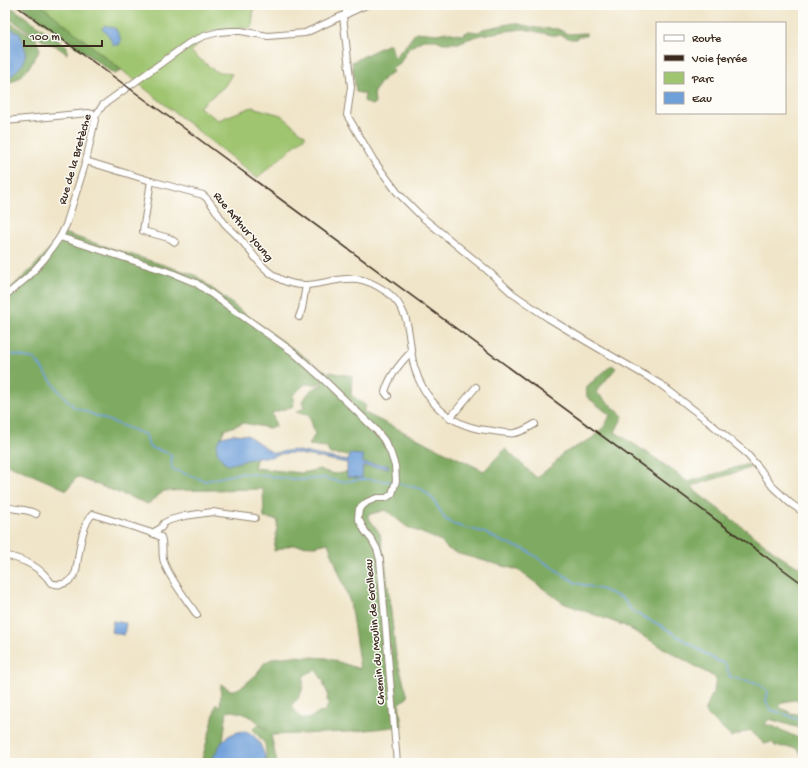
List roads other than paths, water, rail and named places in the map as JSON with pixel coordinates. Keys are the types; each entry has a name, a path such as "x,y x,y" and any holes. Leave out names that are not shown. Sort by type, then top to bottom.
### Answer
{"street":[{"path":"344,5 351,87 347,115 374,162 397,192 422,217 487,270 513,294 573,334 660,384 699,414 745,452 772,486 790,503 803,512"},
{"name":"Rue de la Bretèche","path":"5,296 28,277 60,237 66,225 86,161 96,115 107,101 189,43 204,36 230,31 241,31 268,36 305,33 366,5"},
{"path":"5,121 88,113 96,115"},
{"name":"Rue Arthur Young","path":"86,161 203,195 210,200 224,223 239,238 262,266 271,275 283,281 306,286 344,279 356,279 378,286 395,299 404,312 407,321 414,366 422,386 443,414 477,429 511,434 520,432 535,424"},
{"path":"151,181 143,231 169,238 175,242"},
{"name":"Chemin du Moulin de Grolleau","path":"60,237 168,272 196,283 287,348 324,380 376,430 384,440 390,451 395,466 396,484 392,494 386,498 377,498 367,502 359,509 358,518 377,549 380,560 397,763"},
{"path":"299,317 306,286"},
{"path":"388,396 385,392 389,381 404,359 412,351"},
{"path":"450,418 476,387"},
{"path":"5,506 27,510 36,514"},
{"path":"152,533 161,528 164,523 170,520 212,512 255,518"},
{"path":"5,556 25,561 35,566 42,571 51,583 62,584 69,582 74,576 85,526 88,518 93,514 161,537 163,544 163,556 168,571 197,615"}],"water":[{"path":"5,25 20,34 26,52 23,64 5,82"},
{"path":"105,25 116,29 121,40 119,45 113,45 109,36 102,29"},
{"path":"234,434 247,435 273,453 293,450 348,461 349,454 363,455 363,463 388,465 389,468 363,466 362,478 347,477 347,463 294,453 279,454 272,457 258,457 228,465 219,455 217,444 222,437"},
{"path":"113,621 126,623 124,635 111,632"},
{"path":"245,731 257,739 267,763 213,763 212,760 224,740 232,734"}],"waterway":[{"path":"5,353 35,359 58,390 74,407 146,435 149,447 171,454 172,469 205,481 240,473 301,480 324,478 341,482 365,479 393,482"},
{"path":"397,483 422,489 433,499 445,519 455,525 483,532 505,543 526,550 576,583 603,590 622,598 633,612 660,625 717,661 725,663 730,677 757,683 768,691 766,701 771,710 796,719 803,719"}],"railway":[{"path":"15,5 803,584"}]}
